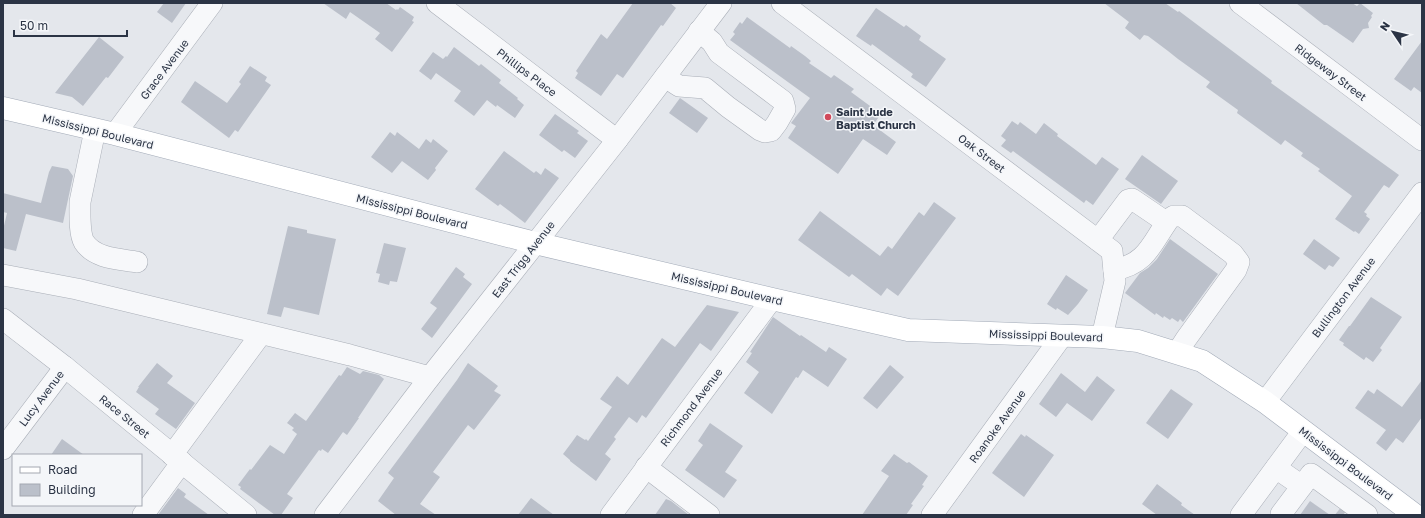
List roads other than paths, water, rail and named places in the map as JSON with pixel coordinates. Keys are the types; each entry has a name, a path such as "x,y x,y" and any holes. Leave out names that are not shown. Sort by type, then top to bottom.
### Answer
{"main road":[{"name":"Mississippi Boulevard","path":"3,108 105,132 535,243 908,330 1102,337 1138,341 1202,361 1265,402 1415,515"}],"street":[{"name":"Grace Avenue","path":"105,132 212,3"},
{"name":"East Trigg Avenue","path":"325,515 430,377 617,140 721,3"},
{"name":"Oak Street","path":"782,3 1112,251 1115,281 1102,337"},
{"name":"Ridgeway Street","path":"1240,3 1422,140"},
{"name":"Phillips Place","path":"449,7 617,140"},
{"path":"665,77 679,86 705,88 760,130 765,132 771,131 785,110 783,101 719,53 712,42 700,31"},
{"path":"105,132 80,202 81,227 84,241 90,248 102,256 137,262"},
{"name":"Bullington Avenue","path":"1265,402 1422,193"},
{"path":"1098,240 1128,200 1132,199 1166,222"},
{"path":"1114,270 1125,268 1141,259 1166,222 1174,216 1182,216 1233,254 1239,262 1236,270 1186,339 1178,354"},
{"path":"3,275 77,289 350,355 430,377"},
{"name":"Richmond Avenue","path":"611,515 772,299"},
{"name":"Race Street","path":"3,319 65,367 246,515"},
{"path":"143,515 177,459 261,334"},
{"name":"Roanoke Avenue","path":"932,515 1062,336"},
{"name":"Lucy Avenue","path":"3,449 65,367"},
{"path":"1241,515 1303,431"},
{"path":"1335,498 1344,462"},
{"path":"646,467 709,515"},
{"path":"1276,468 1302,486"},
{"path":"1282,515 1281,514 1310,474 1335,498 1364,514"}],"tunnel":[{"path":"1338,511 1343,515"}],"place":[{"name":"Saint Jude Baptist Church","path":"828,117"}]}
